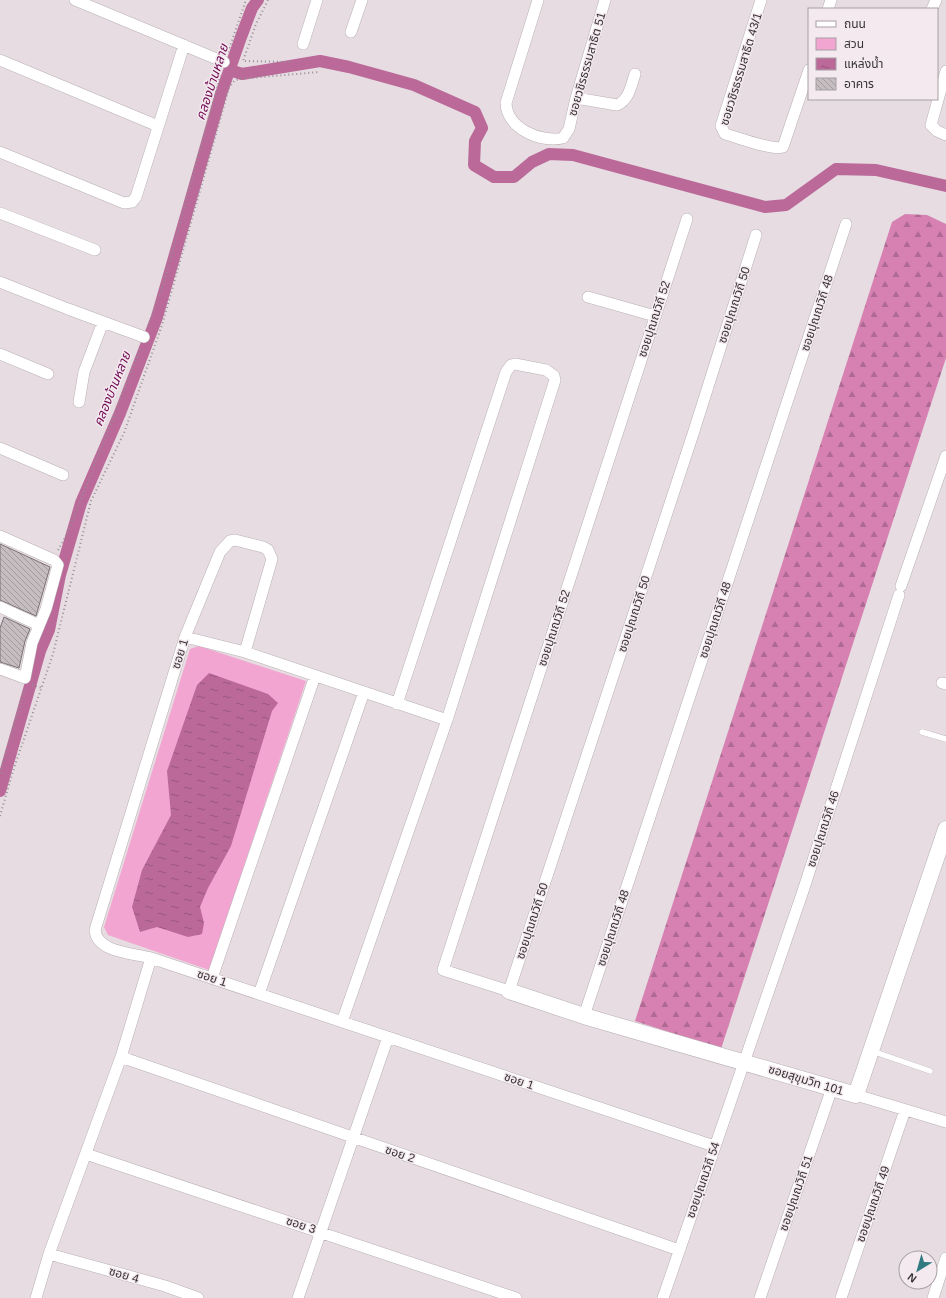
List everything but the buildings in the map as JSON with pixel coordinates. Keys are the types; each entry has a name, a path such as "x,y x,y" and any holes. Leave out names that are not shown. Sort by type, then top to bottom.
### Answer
{"street":[{"path":"75,0 224,62"},
{"path":"303,44 317,0"},
{"path":"351,32 362,0"},
{"name":"ซอยวชิรธรรมสาธิต 51","path":"538,0 506,103 506,110 511,120 525,131 538,137 552,140 564,138 569,129 576,98 605,0"},
{"name":"ซอยวชิรธรรมสาธิต 43/1","path":"761,0 721,126 725,134 778,148 783,147 808,73"},
{"path":"0,152 124,204 132,202 136,197 184,45"},
{"path":"0,60 158,126"},
{"path":"938,100 946,71"},
{"path":"576,98 617,105 623,102 627,97 635,74"},
{"path":"938,100 931,125 937,131 946,135"},
{"path":"0,213 95,250"},
{"name":"ซอยปุณณวิถี 52","path":"509,991 443,970 687,218"},
{"name":"ซอยปุณณวิถี 48","path":"584,1016 846,224"},
{"name":"ซอยปุณณวิถี 50","path":"509,991 693,434 756,235"},
{"path":"0,282 144,337"},
{"path":"588,297 655,316"},
{"path":"79,402 84,372 103,322"},
{"path":"0,354 48,374"},
{"path":"342,1022 447,720 555,380 554,376 546,370 515,364 508,368 506,372 397,704"},
{"path":"0,448 63,475"},
{"name":"ซอยปุณณวิถี 46","path":"743,1062 803,891 900,590 946,456"},
{"path":"0,536 57,562 58,565 46,609 32,643 25,678 0,669"},
{"name":"ซอย 1","path":"245,652 272,564 271,555 263,547 235,540 230,541 220,552 185,637 95,930 96,937 100,942 108,948 151,958 714,1146"},
{"path":"0,607 39,625"},
{"path":"185,637 245,652 447,720"},
{"path":"212,978 315,676"},
{"path":"259,994 364,692"},
{"name":"ซอยสุขุมวิท 101","path":"509,991 584,1016 856,1095 946,829"},
{"path":"36,1298 49,1254 121,1058 151,958"},
{"path":"298,1298 388,1037"},
{"name":"ซอย 2","path":"121,1058 679,1250"},
{"name":"ซอยปุณณวิถี 54","path":"663,1298 743,1062"},
{"name":"ซอยปุณณวิถี 51","path":"760,1298 832,1088"},
{"path":"856,1095 946,1122"},
{"name":"ซอยปุณณวิถี 49","path":"841,1298 904,1110"},
{"name":"ซอย 3","path":"86,1154 516,1298"},
{"name":"ซอย 4","path":"49,1254 165,1286 198,1298"},
{"path":"932,1298 946,1258"}],"lane":[{"path":"922,732 946,739"},
{"path":"871,1051 930,1071"}],"path":[{"path":"58,556 58,548 67,534 116,406 121,401 163,285 224,62 246,0"},
{"path":"268,0 256,24 244,61 292,62"},
{"path":"0,816 53,654 91,500 124,433 162,325 229,88 234,81 239,79 319,72"},
{"path":"0,773 27,684 25,678"},
{"path":"37,687 42,688"}],"green space":[{"path":"905,214 927,215 946,224 946,358 721,1049 635,1021 892,222"},
{"path":"199,646 306,681 209,970 108,935 104,927 190,649"}],"water":[{"path":"209,673 268,694 278,703 272,711 231,846 208,888 200,907 204,923 202,934 188,937 157,927 140,932 132,907 142,870 171,815 167,771 197,685"}],"waterway":[{"name":"คลองบ้านหลาย","path":"0,791 40,651 49,630 60,575 81,503 120,413 157,317 221,94 252,8 258,0"},
{"path":"230,70 242,74 320,61 349,67 414,85 475,112 482,128 475,141 474,165 494,177 514,177 532,162 549,154 573,155 765,207 786,205 836,169 876,170 946,186"}]}
